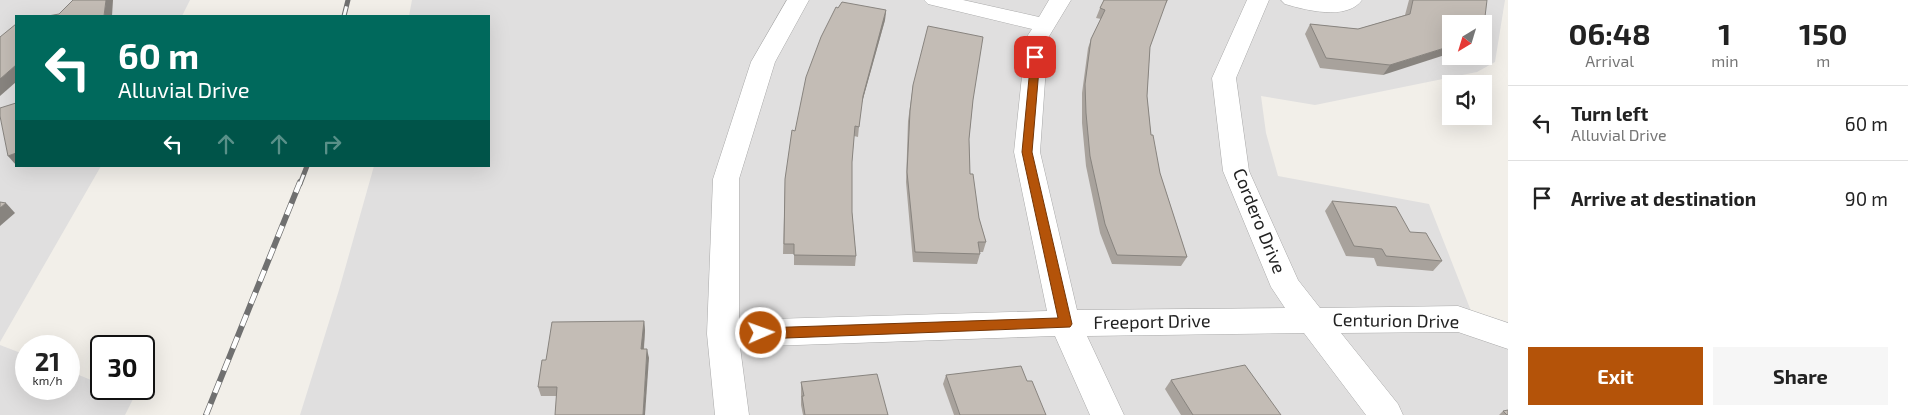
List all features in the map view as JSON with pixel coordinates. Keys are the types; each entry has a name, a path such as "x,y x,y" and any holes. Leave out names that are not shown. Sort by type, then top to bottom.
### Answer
{"street":[{"path":"732,415 723,334 726,179 762,62 798,0"},
{"path":"935,0 1045,25"},
{"path":"1060,0 1037,38 1027,152 1065,324 1107,415"},
{"name":"Cordero Drive","path":"1258,0 1224,78 1236,171 1286,287 1386,415"},
{"path":"1292,0 1332,7 1352,0"},
{"name":"Freeport Drive","path":"723,334 1065,324 1312,320"},
{"name":"Centurion Drive","path":"1312,320 1458,320 1508,336"}],"shaded area":[{"path":"0,0 190,0 182,15 15,15 15,167 100,167 0,342"},
{"path":"412,0 1505,0 1495,62 1492,64 1492,15 1442,15 1442,65 1490,65 1477,72 1462,75 1442,75 1442,79 1315,105 1261,96 1266,133 1278,176 1429,204 1471,311 1508,322 1508,415 300,415 339,290 374,167 490,167 490,15 409,15"},
{"path":"0,345 15,351 15,400 80,400 80,375 90,380 90,400 132,400 125,415 0,415"}],"building":[{"path":"73,0 106,0 104,15 54,15 59,14"},
{"path":"1104,0 1167,0 1150,47 1147,96 1151,135 1153,135 1160,173 1187,257 1117,255 1105,224 1090,156 1085,84 1091,39 1105,10 1100,8"},
{"path":"1413,0 1487,0 1485,15 1442,15 1442,49 1390,65 1326,58 1310,24 1358,29 1410,14"},
{"path":"842,2 886,10 863,96 859,127 855,126 852,162 852,212 856,256 794,255 794,244 784,244 785,179 792,130 795,131 806,77 821,37 836,7 838,8"},
{"path":"15,25 15,66 0,79 0,37"},
{"path":"928,26 983,37 969,139 970,174 973,174 979,218 986,242 978,242 980,254 915,252 907,172 910,111 913,85"},
{"path":"15,103 15,153 8,156 0,116 0,108"},
{"path":"1332,201 1396,207 1410,232 1426,233 1442,261 1386,256 1382,249 1354,246"},
{"path":"0,202 6,203 0,208"},
{"path":"644,321 641,349 647,349 643,415 555,415 557,387 538,387 542,360 546,360 552,322"},
{"path":"1245,365 1281,415 1193,415 1171,380"},
{"path":"1021,366 1027,381 1032,381 1046,415 960,415 946,375"},
{"path":"877,374 888,415 805,415 801,382"}],"railway":[{"path":"344,15 348,0"},
{"path":"300,184 307,167"},
{"path":"206,415 300,182"}],"route":[{"path":"761,333 1065,324 1027,152 1035,57"}]}
